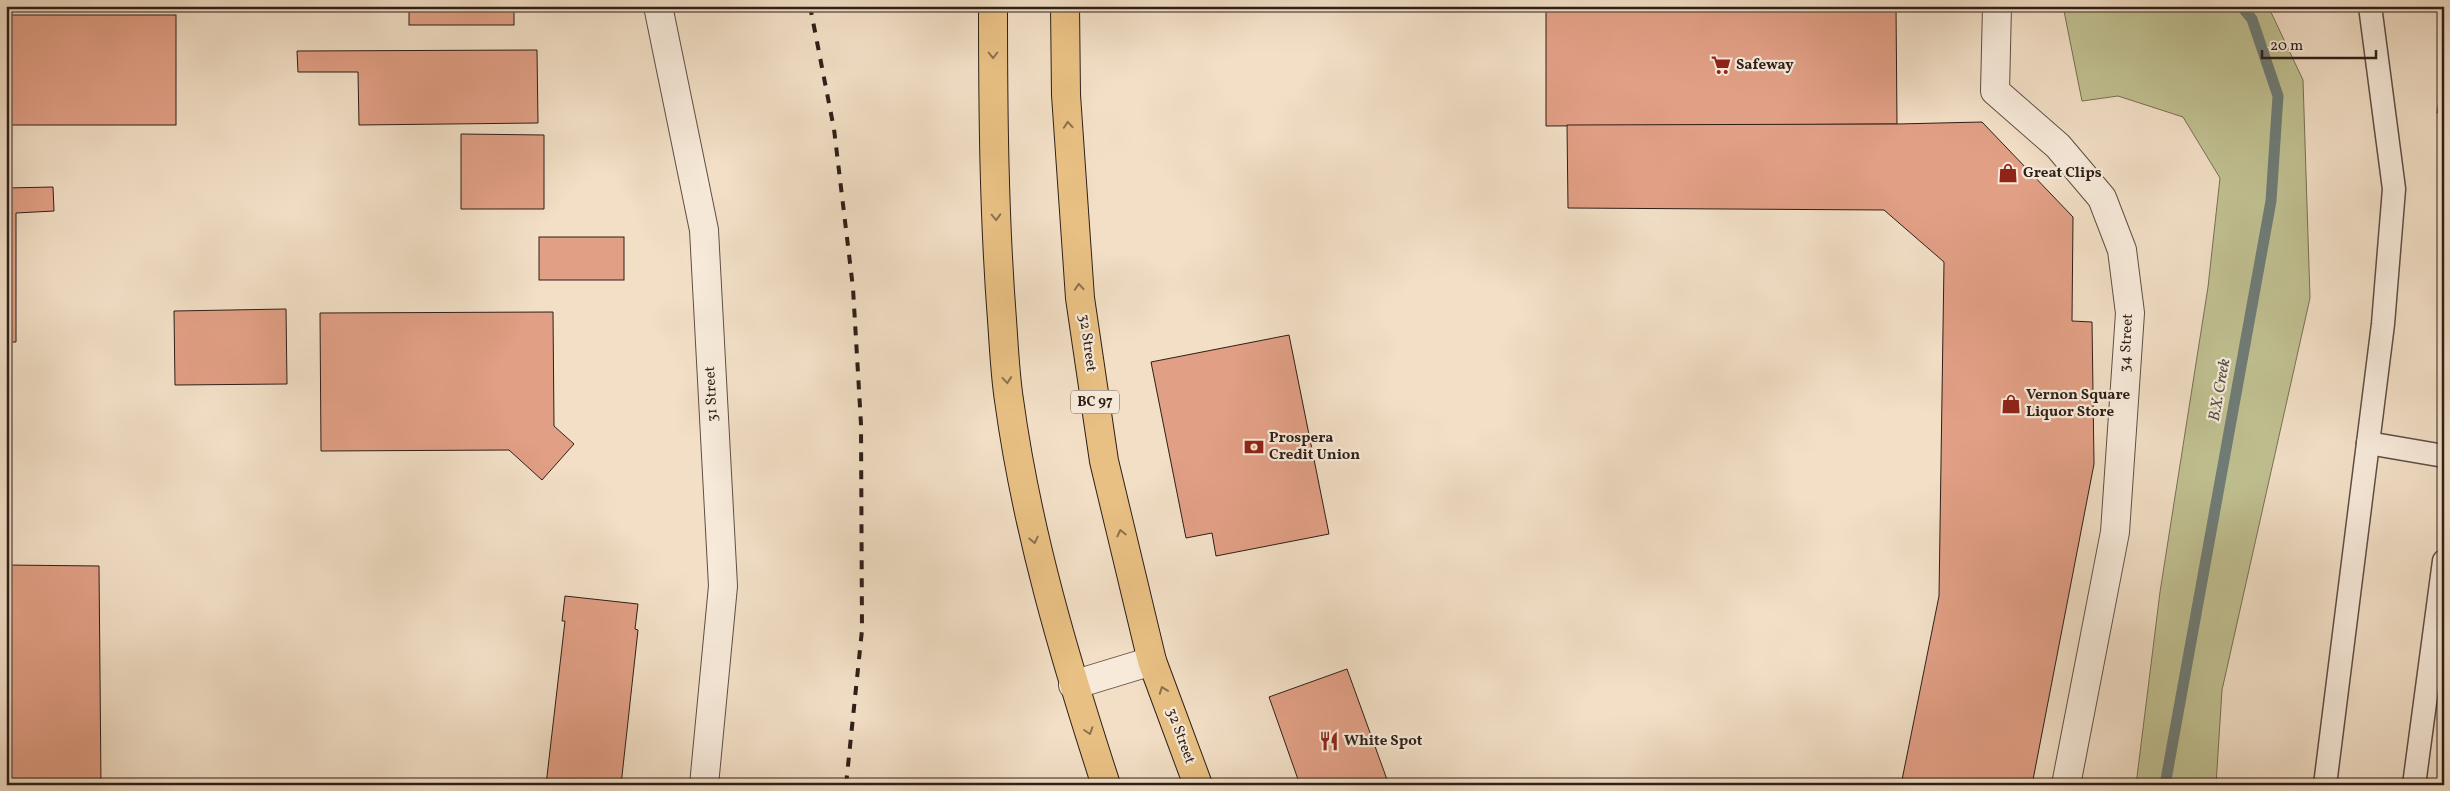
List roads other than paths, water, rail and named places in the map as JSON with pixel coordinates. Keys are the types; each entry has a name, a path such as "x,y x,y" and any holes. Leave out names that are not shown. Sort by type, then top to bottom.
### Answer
{"highway":[{"path":"993,6 993,148 998,267 1008,399 1034,543 1073,685 1106,785"},
{"name":"32 Street","path":"1065,6 1066,95 1080,298 1104,461 1152,661 1198,785"}],"street":[{"name":"31 Street","path":"658,6 704,230 723,586 704,785"},
{"name":"34 Street","path":"1996,6 1995,91 2058,146 2102,198 2122,250 2130,313 2115,532 2066,785"},
{"path":"1073,685 1152,661"}],"lane":[{"path":"2325,785 2383,324 2394,189 2370,6"},
{"path":"2368,443 2444,456"},
{"path":"2414,785 2444,561"}],"waterway":[{"name":"B.X. Creek","path":"2165,785 2271,201 2278,96 2252,19 2241,6"}],"railway":[{"path":"810,6 834,129 853,288 861,424 862,630 846,785"}],"place":[{"name":"Safeway","path":"1721,65"},
{"name":"Great Clips","path":"2008,173"},
{"name":"Vernon Square Liquor Store","path":"2011,404"},
{"name":"Prospera Credit Union","path":"1254,447"},
{"name":"White Spot","path":"1329,741"}]}
